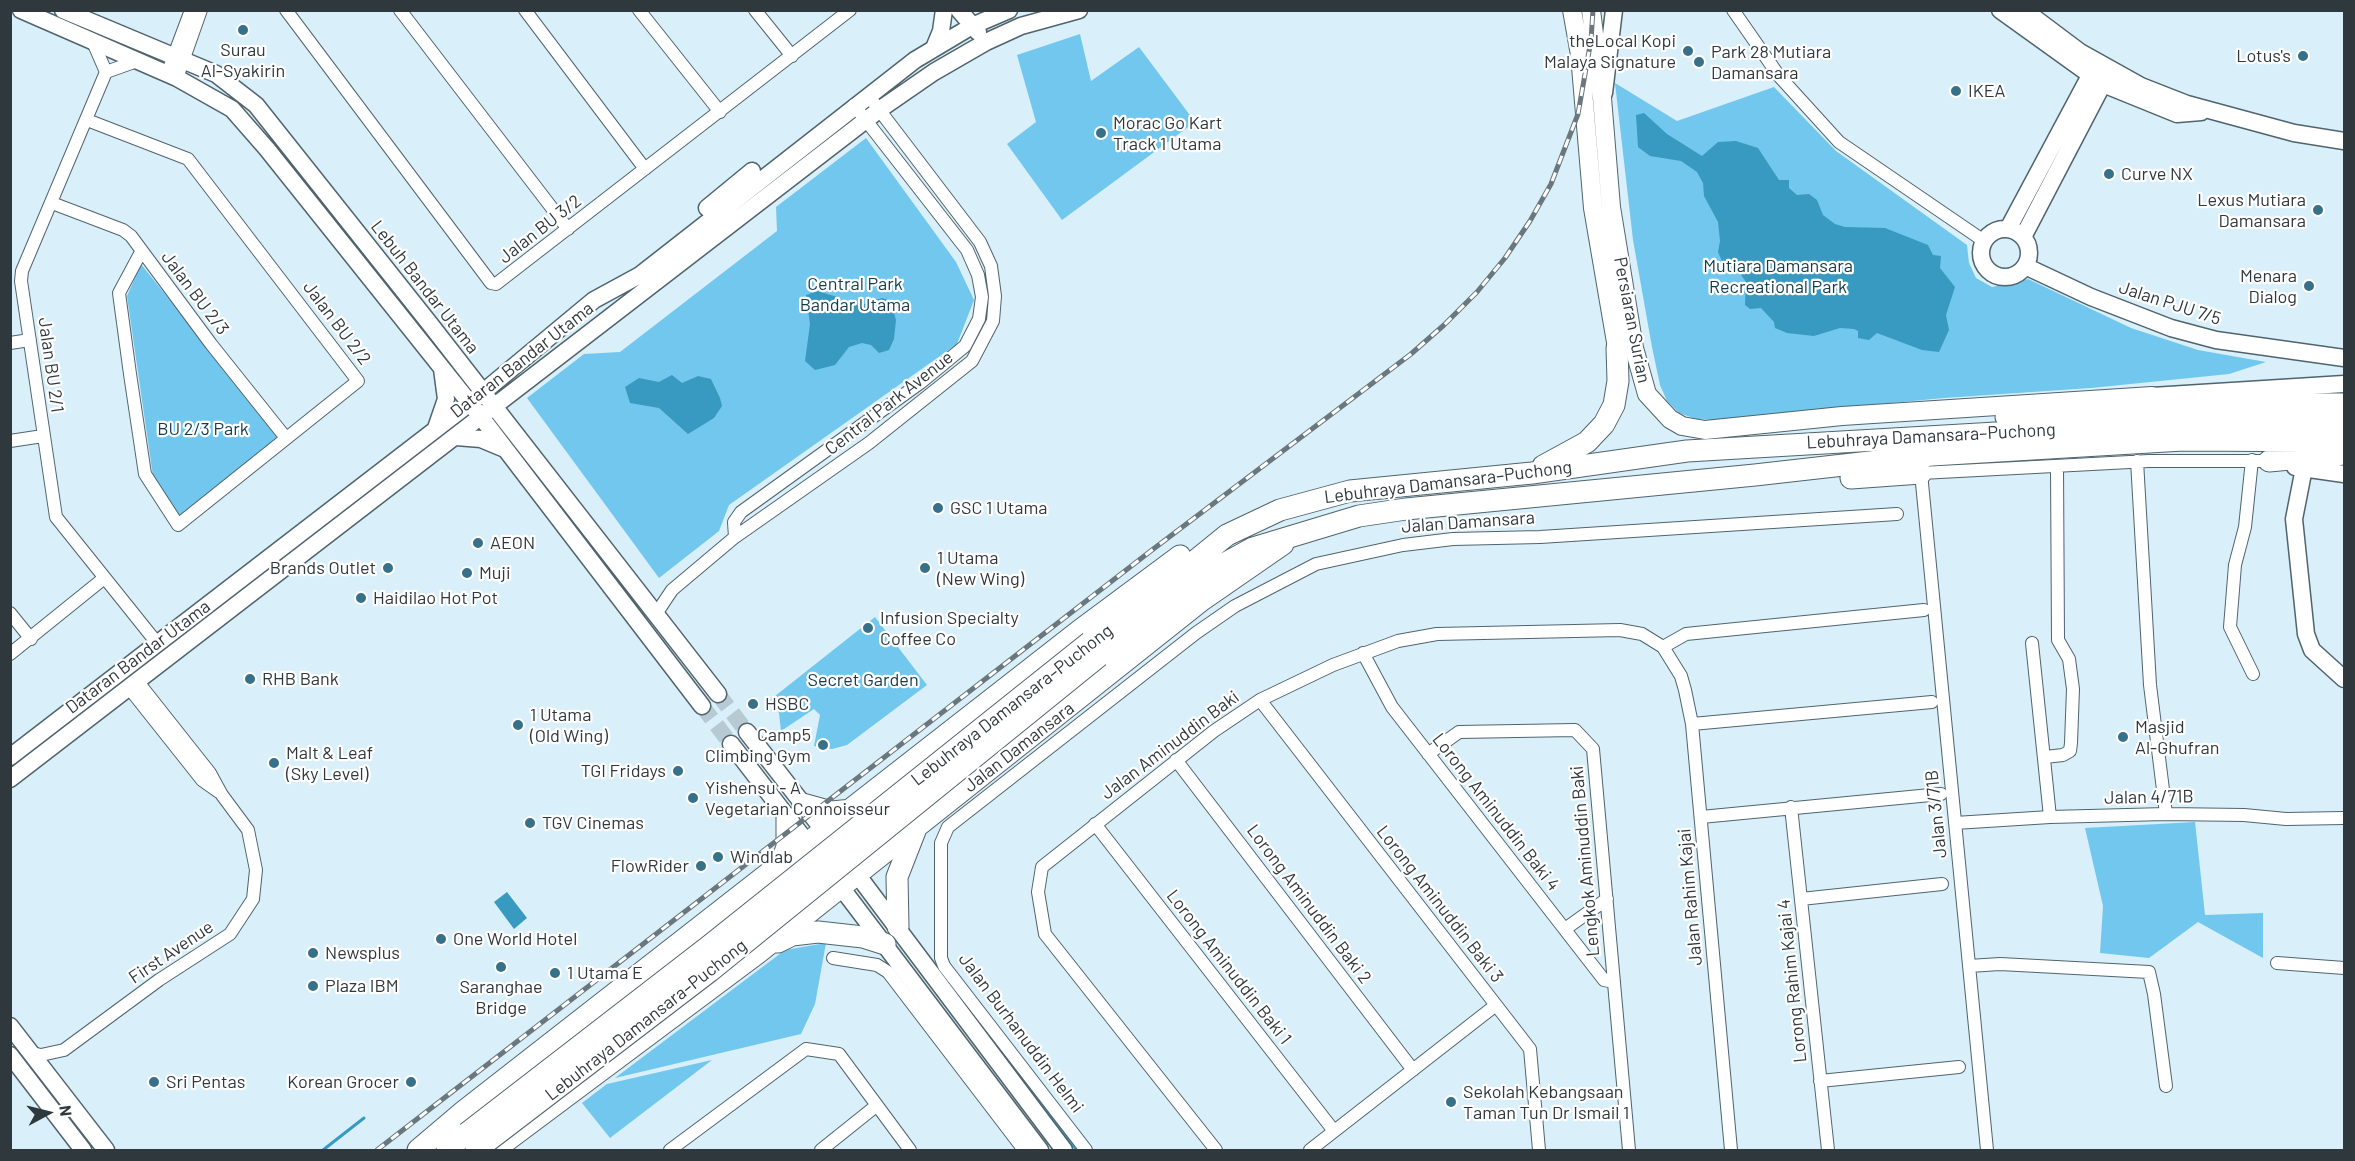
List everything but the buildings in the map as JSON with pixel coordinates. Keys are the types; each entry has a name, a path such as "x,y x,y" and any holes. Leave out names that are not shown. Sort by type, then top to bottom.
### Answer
{"highway":[{"path":"1532,473 1587,442 1604,424 1614,405 1617,389 1617,348"},
{"path":"2043,404 2344,404"},
{"path":"1846,440 1893,426 2154,404"},
{"name":"Lebuhraya Damansara–Puchong","path":"1094,649 1137,609 1227,535 1280,510 1350,491 1532,473 1687,451 1846,440 2133,425 2344,423"},
{"name":"Lebuhraya Damansara–Puchong","path":"447,1150 473,1145 710,946 1094,649 1253,548 1359,516 1406,509 1755,475 1932,455 2183,440 2344,441"},
{"path":"2279,464 2344,454"},
{"path":"1755,475 1788,482 1921,473"},
{"path":"418,1150 464,1111 780,867 1079,631 1181,555 1227,535"},
{"path":"494,1150 759,952 1202,600 1291,538"},
{"path":"780,867 795,811 832,812 855,808"},
{"path":"855,808 855,822 860,841 876,851 889,847"},
{"path":"898,927 897,877 917,828"},
{"path":"718,913 727,911 787,869 795,870 810,882 816,893 813,908"},
{"path":"759,952 792,935 818,932 863,937 885,944"}],"main road":[{"name":"Lebuh Bandar Utama","path":"21,10 205,92 237,115 442,368 476,397 488,412 518,436 717,694"},
{"name":"Lebuh Bandar Utama","path":"63,10 180,57 231,83 256,105 463,367 476,397"},
{"path":"934,48 941,31 944,10"},
{"path":"959,10 970,18 981,45"},
{"name":"Dataran Bandar Utama","path":"10,757 476,397 594,300 640,275 854,105 934,48 970,18 993,17 1009,10"},
{"name":"Dataran Bandar Utama","path":"10,779 872,115 934,72 981,45 1021,26 1079,10"},
{"name":"Persiaran Surian","path":"1572,10 1580,55 1593,208 1617,348"},
{"name":"Persiaran Surian","path":"1591,10 1602,98 1611,207 1634,348 1647,394 1670,419 1682,426 1705,430 1842,416 2043,404"},
{"name":"Persiaran Surian","path":"1602,98 1607,81 1614,10"},
{"path":"2001,10 2100,73 2187,104 2294,134 2344,141"},
{"path":"2024,10 2100,73"},
{"path":"594,300 728,190 858,90 894,64 915,60"},
{"path":"2016,233 2100,73"},
{"path":"1995,231 2016,233 2029,251 2025,266 2012,276 2004,277 1989,271 1981,256 1984,241 1995,231"},
{"name":"Jalan PJU 7/5","path":"2025,266 2091,297 2171,328 2216,340 2344,358"},
{"path":"463,367 486,373 508,370"},
{"path":"436,428 446,399 442,368"},
{"path":"2154,404 2344,384"},
{"path":"518,436 515,408 524,385"},
{"path":"488,412 508,451 702,706"},
{"path":"456,437 481,439 508,451"},
{"path":"2279,464 2344,474"},
{"path":"2279,464 2300,486 2294,519 2294,534 2301,572 2306,634 2312,650 2344,679"},
{"path":"10,769 129,678 134,685"},
{"path":"747,732 795,811"},
{"path":"731,744 795,811 848,880 885,944 1040,1150"},
{"name":"Jalan Burhanuddin Helmi","path":"848,880 898,927 1064,1150"},
{"path":"10,1026 106,1150"},
{"path":"10,1055 83,1150"}],"street":[{"path":"180,57 190,10"},
{"path":"172,76 201,10"},
{"path":"400,10 568,229"},
{"path":"525,10 645,170"},
{"path":"639,10 720,112"},
{"path":"755,10 792,56"},
{"name":"Jalan BU 3/2","path":"292,13 492,283 501,283 850,10"},
{"path":"1733,10 1779,76 1839,142 1984,241"},
{"path":"93,42 106,72 137,61"},
{"name":"Jalan BU 2/1","path":"106,72 22,271 21,281 56,517 103,579 157,643"},
{"path":"868,95 872,115"},
{"path":"854,105 872,115"},
{"name":"Central Park Avenue","path":"735,537 734,522 741,512 947,361 965,346 979,319 982,297 978,275 967,250 872,115"},
{"name":"Central Park Avenue","path":"656,614 672,590 735,537 869,443 972,361 993,321 995,296 991,266 980,242 872,115"},
{"name":"Jalan BU 2/2","path":"87,120 188,159 358,381 178,525 146,474 130,374 119,292 141,252"},
{"name":"Jalan BU 2/3","path":"52,203 123,230 131,236 141,252 286,438"},
{"path":"10,343 30,340"},
{"path":"10,441 43,436"},
{"path":"2137,461 2150,685 2166,814"},
{"path":"1921,473 2137,461 2279,464 2245,527 2235,565 2230,627 2253,674"},
{"path":"2045,757 2063,755 2070,751 2071,743 2073,689 2069,659 2058,640 2057,466"},
{"name":"Jalan 3/71B","path":"1921,473 1987,1150"},
{"name":"Jalan Damansara","path":"948,827 1234,606 1316,564 1382,549 1454,539 1540,537 1897,514"},
{"path":"10,654 103,579"},
{"path":"1663,647 1686,634 1924,610"},
{"path":"10,613 31,639"},
{"name":"Jalan Aminuddin Baki","path":"1216,1150 1045,934 1038,892 1042,867 1176,760 1260,700 1363,653 1398,641 1437,634 1620,630 1642,634 1663,647"},
{"path":"2032,643 2050,817"},
{"name":"Jalan Rahim Kajai","path":"1663,647 1681,676 1692,723 1731,1150"},
{"name":"Lorong Aminuddin Baki 4","path":"1363,653 1392,707 1604,980 1614,982"},
{"name":"First Avenue","path":"32,1053 41,1055 64,1050 159,980 230,934 244,916 253,899 255,856 248,830 222,795 202,780 134,685"},
{"name":"Lorong Aminuddin Baki 3","path":"1260,700 1530,1049 1539,1150"},
{"path":"1692,723 1932,702"},
{"name":"Lengkok Aminuddin Baki","path":"1428,754 1459,732 1575,730 1585,737 1593,749 1629,1150"},
{"name":"Lorong Aminuddin Baki 2","path":"1176,760 1413,1070"},
{"path":"1701,817 1941,794"},
{"name":"Lorong Rahim Kajai 4","path":"1791,807 1828,1150"},
{"name":"Jalan 4/71B","path":"1955,824 2050,817 2166,814 2244,814 2286,819 2344,818"},
{"name":"Lorong Aminuddin Baki 1","path":"1095,824 1334,1131"},
{"name":"Jalan Burhanuddin Helmi","path":"948,827 941,843 941,958 944,966 1086,1150"},
{"path":"1801,899 1942,884"},
{"path":"1565,929 1607,899"},
{"path":"832,958 877,965 888,972 1024,1150"},
{"path":"2277,963 2344,968"},
{"path":"1969,966 2000,964 2149,972 2166,1086"},
{"path":"1310,1150 1496,1005"},
{"path":"670,1150 806,1049 839,1054 910,1150"},
{"name":"First Avenue","path":"50,1076 64,1050"},
{"path":"1820,1081 1959,1067"},
{"path":"821,1150 876,1107"}],"green space":[{"name":"Morac Go Kart Track 1 Utama","path":"1080,34 1091,81 1139,47 1195,122 1062,220 1007,144 1036,122 1017,55"},
{"name":"Mutiara Damansara Recreational Park","path":"1615,83 1677,121 1774,87 1836,151 1967,245 1969,263 1976,278 1992,287 2028,279 2131,328 2198,350 2266,362 2229,374 2091,388 1944,398 1714,420 1696,419 1679,413 1667,401 1660,385 1652,347 1633,240"},
{"name":"Central Park Bandar Utama","path":"866,138 956,262 974,300 957,344 729,505 719,531 659,578 527,398 584,354 620,352 777,231 776,207"},
{"name":"BU 2/3 Park","path":"141,264 280,438 181,518 153,476 127,296"},
{"name":"Secret Garden","path":"875,617 927,685 847,745 832,749 814,746 820,715 814,709 781,731 779,713 770,700"},
{"path":"2195,822 2205,915 2263,913 2263,958 2198,922 2149,958 2100,953 2103,906 2085,828"},
{"path":"826,943 815,1004 801,1034 615,1078 785,950"},
{"path":"712,1060 610,1138 582,1103 607,1084"}],"shaded area":[{"path":"1644,113 1667,134 1702,156 1718,142 1736,141 1758,148 1779,180 1789,180 1789,188 1797,195 1809,194 1817,200 1823,215 1835,224 1845,227 1885,228 1928,245 1933,255 1941,256 1940,268 1955,287 1946,315 1949,330 1939,352 1922,350 1877,333 1869,340 1858,338 1858,331 1854,329 1840,328 1814,336 1787,333 1775,328 1774,322 1761,308 1750,309 1745,305 1746,282 1739,272 1732,268 1725,268 1718,252 1720,241 1718,222 1704,196 1703,183 1697,172 1681,161 1650,156 1638,147 1636,115"},
{"path":"818,291 837,297 845,305 861,305 882,298 891,301 896,320 894,339 889,350 879,353 871,345 862,343 849,347 835,365 815,370 805,361 810,324 806,295"},
{"path":"672,375 682,383 698,376 711,379 720,398 722,406 714,418 688,434 659,408 630,403 625,387 639,378 659,382"},
{"path":"507,892 527,918 514,929 494,902"}],"waterway":[{"path":"969,1009 1077,1150"},
{"path":"323,1150 364,1118"}],"tunnel":[{"path":"718,694 747,732"},
{"path":"702,706 731,744"}],"railway":[{"path":"377,1150 1152,550 1411,354 1444,325 1477,292 1505,258 1551,184 1578,114 1591,40 1593,10"}],"place":[{"name":"Surau Al-Syakirin","path":"243,30"},
{"name":"theLocal Kopi Malaya Signature","path":"1688,51"},
{"name":"Lotus's","path":"2303,56"},
{"name":"Park 28 Mutiara Damansara","path":"1699,62"},
{"name":"IKEA","path":"1956,91"},
{"name":"Morac Go Kart Track 1 Utama","path":"1101,133"},
{"name":"Curve NX","path":"2109,174"},
{"name":"Lexus Mutiara Damansara","path":"2318,210"},
{"name":"Menara Dialog","path":"2309,286"},
{"name":"GSC 1 Utama","path":"938,508"},
{"name":"AEON","path":"478,543"},
{"name":"Brands Outlet","path":"388,568"},
{"name":"1 Utama (New Wing)","path":"925,568"},
{"name":"Muji","path":"467,573"},
{"name":"Haidilao Hot Pot","path":"361,598"},
{"name":"Infusion Specialty Coffee Co","path":"868,628"},
{"name":"RHB Bank","path":"250,679"},
{"name":"HSBC","path":"753,704"},
{"name":"1 Utama (Old Wing)","path":"518,725"},
{"name":"Masjid Al-Ghufran","path":"2123,737"},
{"name":"Camp5 Climbing Gym","path":"823,745"},
{"name":"Malt & Leaf (Sky Level)","path":"274,763"},
{"name":"TGI Fridays","path":"678,771"},
{"name":"Yishensu - A Vegetarian Connoisseur","path":"693,798"},
{"name":"TGV Cinemas","path":"530,823"},
{"name":"Windlab","path":"718,857"},
{"name":"FlowRider","path":"701,866"},
{"name":"One World Hotel","path":"441,939"},
{"name":"Newsplus","path":"313,953"},
{"name":"Saranghae Bridge","path":"501,967"},
{"name":"1 Utama E","path":"555,973"},
{"name":"Plaza IBM","path":"313,986"},
{"name":"Sri Pentas","path":"154,1082"},
{"name":"Korean Grocer","path":"411,1082"},
{"name":"Sekolah Kebangsaan Taman Tun Dr Ismail 1","path":"1451,1102"}]}
